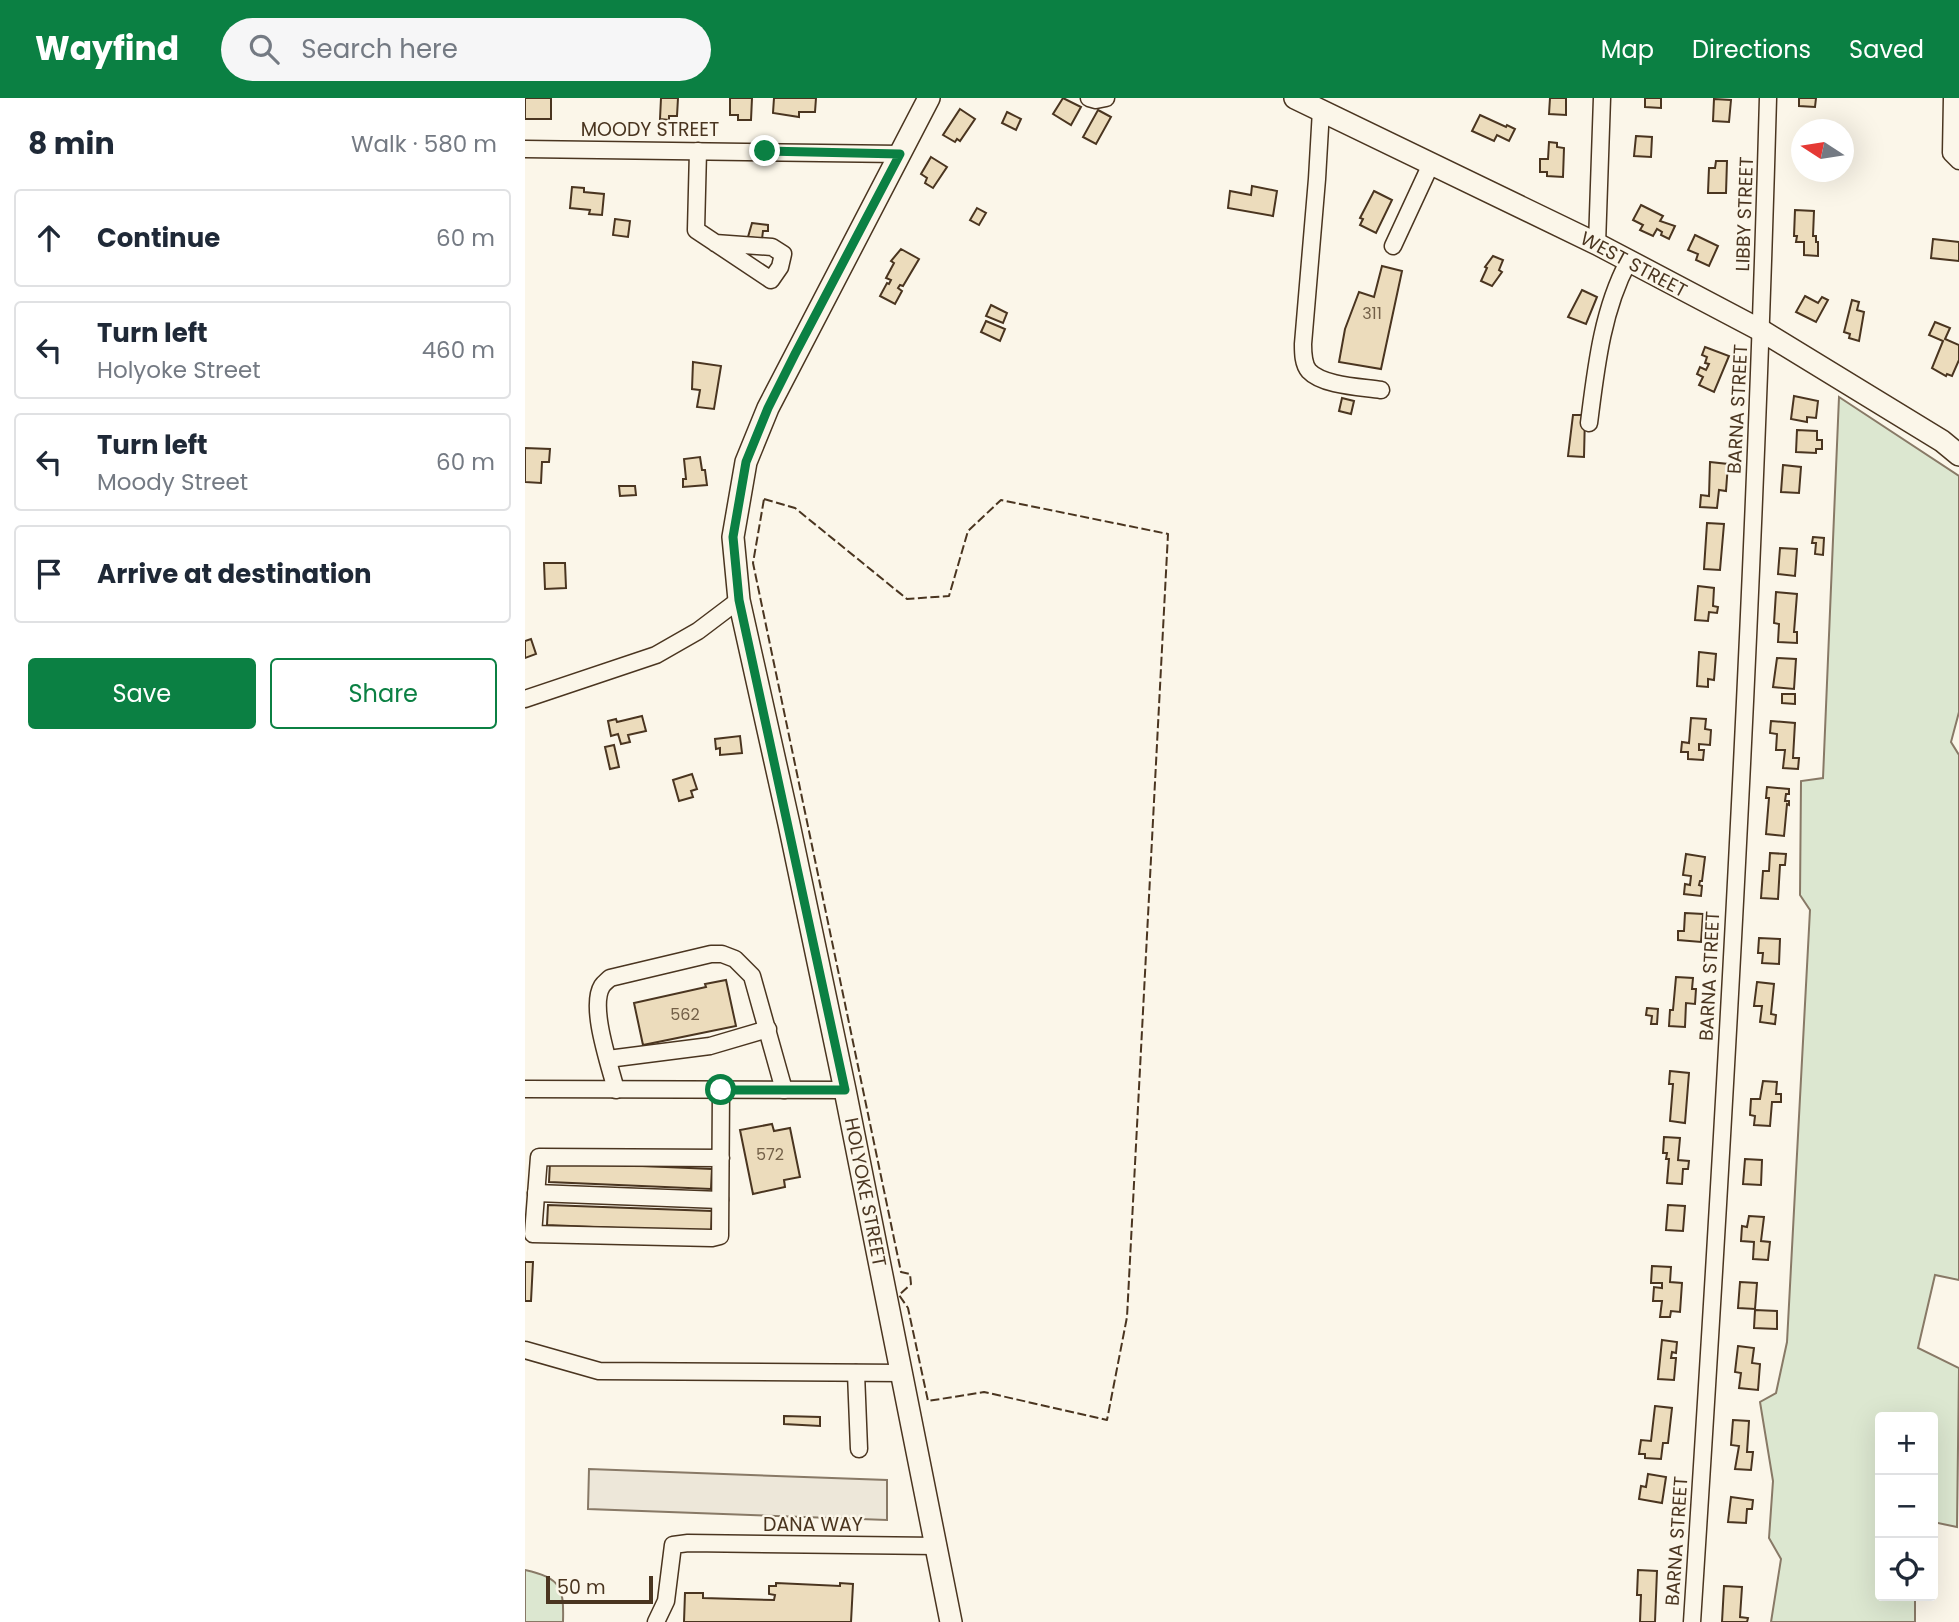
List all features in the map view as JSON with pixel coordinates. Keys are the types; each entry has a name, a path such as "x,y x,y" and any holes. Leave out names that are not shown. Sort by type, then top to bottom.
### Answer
{"main road":[{"name":"HOLYOKE STREET","path":"929,98 768,408 746,462 733,537 739,600 845,1090 951,1622"},
{"name":"WEST STREET","path":"1295,98 1597,244 1762,331 1942,441 1959,455"}],"street":[{"path":"1089,98 1106,98"},
{"path":"1597,244 1602,98"},
{"name":"LIBBY STREET","path":"1762,331 1768,98"},
{"path":"1952,98 1951,153 1959,161"},
{"path":"1321,110 1303,359 1308,370 1320,379 1381,390"},
{"name":"MOODY STREET","path":"525,149 900,154"},
{"path":"698,151 695,230 715,243"},
{"path":"1393,246 1431,164"},
{"path":"1589,423 1608,314 1628,262"},
{"name":"BARNA STREET","path":"1692,1622 1722,1136 1762,331"},
{"path":"525,699 656,655 698,631 739,600"},
{"path":"616,1090 602,1032 598,1002 601,988 610,978 711,954 722,954 735,959 752,976 784,1090"},
{"path":"608,1059 710,1046 768,1029"},
{"path":"525,1089 845,1090"},
{"path":"721,1090 721,1158 720,1236 604,1237 533,1234 539,1157 721,1158"},
{"path":"536,1193 720,1200"},
{"path":"525,1350 599,1371 902,1373"},
{"path":"856,1373 859,1449"},
{"name":"DANA WAY","path":"656,1622 666,1601 673,1545 937,1546"}],"green space":[{"path":"1839,397 1959,476 1959,712 1951,742 1959,755 1959,1280 1935,1275 1918,1348 1959,1368 1957,1527 1938,1523 1938,1412 1875,1412 1875,1601 1915,1601 1915,1622 1771,1622 1781,1559 1769,1538 1773,1481 1760,1402 1776,1393 1787,1342 1810,910 1800,895 1801,781 1823,778"},
{"path":"525,1570 546,1577 558,1586 563,1600 563,1622 525,1622"}],"shaded area":[{"path":"589,1469 887,1480 887,1520 588,1509"}],"building":[{"path":"525,98 551,98 551,119 525,119"},
{"path":"661,98 678,98 677,116 669,116 669,120 660,119"},
{"path":"730,98 752,98 751,120 738,120 738,115 730,115"},
{"path":"774,98 816,98 815,112 799,112 799,117 773,113"},
{"path":"1063,98 1081,107 1071,125 1053,114"},
{"path":"1550,98 1566,98 1566,115 1549,114"},
{"path":"1645,98 1661,98 1661,108 1645,107"},
{"path":"1799,98 1816,98 1815,107 1799,106"},
{"path":"1714,99 1731,100 1729,122 1713,121"},
{"path":"960,109 975,119 960,141 957,139 955,142 943,135"},
{"path":"1098,110 1111,117 1096,144 1083,137"},
{"path":"1007,112 1021,119 1016,130 1002,123"},
{"path":"1480,115 1515,129 1509,141 1497,135 1494,141 1472,131"},
{"path":"1636,136 1652,137 1651,157 1634,156"},
{"path":"1549,142 1564,148 1563,177 1547,176 1547,172 1540,172 1540,159 1548,159"},
{"path":"931,157 947,167 933,188 925,183 927,178 921,174"},
{"path":"1716,161 1727,161 1726,193 1708,193 1709,168 1715,168"},
{"path":"1252,186 1277,191 1273,216 1228,208 1230,191 1251,195"},
{"path":"572,187 584,188 584,192 604,194 602,215 589,214 590,210 570,208"},
{"path":"1374,191 1392,200 1376,233 1360,225 1363,219 1360,218"},
{"path":"1641,205 1663,216 1660,221 1675,226 1669,239 1657,229 1653,236 1640,230 1643,225 1633,220"},
{"path":"977,208 986,213 979,225 970,220"},
{"path":"1795,210 1814,211 1813,236 1816,236 1818,242 1818,256 1804,255 1804,242 1796,242"},
{"path":"615,219 630,221 628,237 613,235"},
{"path":"752,223 768,225 768,231 763,231 762,239 748,237"},
{"path":"1695,235 1718,246 1709,266 1696,260 1698,254 1688,250"},
{"path":"1933,239 1959,242 1959,261 1931,258"},
{"path":"901,249 919,259 903,286 898,288 902,291 895,304 880,296 891,280 886,278 894,263 891,261"},
{"path":"1493,256 1503,260 1499,270 1502,272 1492,286 1481,281 1487,268 1485,267"},
{"path":"1382,266 1402,271 1381,369 1339,362 1345,329 1359,292 1374,297"},
{"path":"1582,290 1597,297 1586,324 1568,317"},
{"path":"1805,296 1818,303 1822,297 1828,300 1816,322 1796,312"},
{"path":"1852,300 1859,302 1857,310 1864,312 1859,341 1849,338 1850,334 1844,332"},
{"path":"991,305 1007,313 1003,323 986,316"},
{"path":"986,321 1005,329 1000,341 981,332"},
{"path":"1935,322 1950,328 1945,339 1959,345 1959,360 1952,376 1946,376 1932,368 1943,341 1929,335"},
{"path":"1705,347 1729,356 1714,392 1699,385 1703,377 1697,374 1700,367 1706,370 1709,364 1705,363 1707,357 1702,355"},
{"path":"693,362 721,366 714,409 697,407 700,390 692,389"},
{"path":"1794,396 1818,401 1816,418 1807,417 1807,422 1791,419"},
{"path":"1342,398 1354,401 1351,414 1339,411"},
{"path":"1573,415 1585,415 1584,457 1568,456"},
{"path":"1797,430 1817,431 1817,440 1822,440 1822,449 1816,449 1816,453 1796,452"},
{"path":"525,448 550,449 549,462 542,462 541,483 525,482"},
{"path":"700,457 707,485 683,487 683,479 686,479 684,459"},
{"path":"1710,462 1728,464 1726,491 1719,490 1717,508 1700,507 1701,495 1709,496"},
{"path":"1783,465 1801,467 1799,493 1781,492"},
{"path":"619,486 635,486 636,495 620,496"},
{"path":"1707,523 1724,524 1720,570 1704,569"},
{"path":"1813,537 1824,538 1823,555 1815,554 1816,543 1812,543"},
{"path":"1780,548 1797,549 1795,576 1778,574"},
{"path":"544,563 565,563 566,588 545,589"},
{"path":"1698,586 1714,588 1713,606 1718,607 1717,613 1709,612 1708,621 1695,620"},
{"path":"1776,592 1797,594 1794,632 1797,632 1797,643 1778,642 1779,624 1774,623"},
{"path":"531,639 536,654 525,658 525,641"},
{"path":"1699,652 1716,654 1714,680 1708,679 1708,687 1697,686"},
{"path":"1777,658 1796,659 1794,689 1773,687"},
{"path":"1782,694 1795,694 1795,704 1782,703"},
{"path":"642,716 646,731 628,735 630,742 621,744 618,734 611,736 608,721 616,719 617,722"},
{"path":"1691,718 1706,719 1705,729 1711,730 1710,745 1699,744 1699,750 1704,750 1703,760 1688,759 1688,752 1681,752 1682,742 1689,743"},
{"path":"1771,721 1795,723 1793,758 1799,758 1798,769 1783,768 1785,750 1776,750 1777,734 1770,733"},
{"path":"740,736 742,753 720,755 715,739"},
{"path":"614,745 619,767 610,769 605,747"},
{"path":"692,774 697,789 691,791 693,797 679,801 673,780"},
{"path":"1767,787 1789,789 1785,801 1789,801 1789,805 1787,804 1784,836 1766,834 1769,798 1766,798"},
{"path":"1770,853 1786,854 1785,865 1780,865 1778,899 1761,898 1763,871 1769,871"},
{"path":"1686,854 1705,857 1699,885 1702,886 1701,896 1684,894 1685,884 1690,885 1691,876 1683,875"},
{"path":"1685,913 1703,914 1701,942 1678,940 1678,931 1684,931"},
{"path":"1759,938 1780,939 1779,964 1762,963 1763,953 1758,953"},
{"path":"1676,977 1693,978 1692,989 1696,989 1695,1004 1686,1003 1685,1027 1669,1026"},
{"path":"726,980 736,1026 643,1045 634,1003"},
{"path":"1757,982 1774,984 1771,1014 1776,1015 1775,1024 1760,1022 1762,1006 1754,1006"},
{"path":"1647,1008 1658,1009 1657,1024 1651,1024 1652,1016 1646,1015"},
{"path":"1670,1071 1689,1073 1685,1123 1670,1121 1673,1084 1669,1084"},
{"path":"1763,1081 1777,1082 1776,1094 1781,1094 1781,1102 1772,1102 1770,1126 1754,1125 1755,1116 1750,1115 1751,1099 1760,1099"},
{"path":"772,1124 774,1131 790,1128 800,1177 784,1180 785,1187 753,1194 740,1130"},
{"path":"1664,1137 1680,1138 1678,1160 1689,1161 1688,1169 1683,1169 1682,1184 1667,1183 1669,1159 1666,1159 1667,1153 1663,1153"},
{"path":"1745,1159 1762,1160 1761,1185 1743,1184"},
{"path":"550,1162 712,1169 711,1189 549,1182"},
{"path":"548,1205 712,1211 711,1232 547,1225"},
{"path":"1668,1205 1685,1206 1683,1231 1666,1230"},
{"path":"1749,1216 1764,1217 1761,1241 1770,1242 1768,1260 1753,1259 1754,1242 1741,1241 1742,1226 1747,1227"},
{"path":"525,1262 533,1262 531,1301 525,1301"},
{"path":"1652,1266 1671,1267 1670,1282 1682,1283 1680,1312 1671,1311 1670,1317 1660,1317 1662,1301 1653,1301 1654,1287 1662,1288 1662,1283 1651,1283"},
{"path":"1740,1282 1757,1283 1755,1309 1738,1308"},
{"path":"1755,1310 1777,1311 1777,1329 1754,1328"},
{"path":"1662,1340 1677,1342 1676,1353 1672,1352 1671,1358 1676,1358 1674,1380 1658,1379"},
{"path":"1738,1346 1754,1348 1752,1363 1760,1364 1758,1390 1739,1388 1741,1373 1735,1372"},
{"path":"1655,1406 1672,1408 1668,1443 1663,1443 1661,1459 1645,1458 1645,1454 1639,1454 1641,1440 1651,1441"},
{"path":"784,1416 820,1417 820,1426 784,1424"},
{"path":"1733,1420 1749,1421 1747,1452 1753,1452 1751,1470 1735,1469 1739,1446 1731,1445"},
{"path":"1648,1474 1666,1477 1662,1503 1639,1499 1641,1486 1646,1487"},
{"path":"1731,1497 1753,1500 1752,1509 1747,1509 1746,1523 1728,1522"},
{"path":"1638,1570 1657,1571 1655,1622 1640,1622"},
{"path":"776,1583 840,1586 840,1583 853,1584 851,1622 684,1622 685,1593 703,1593 703,1598 774,1600 775,1595 769,1594 769,1586 776,1586"},
{"path":"1724,1586 1742,1587 1740,1617 1748,1618 1747,1622 1722,1622"}],"fence":[{"path":"764,499 795,508 907,599 949,596 968,531 1001,500 1168,534 1127,1317 1107,1420 984,1392 928,1401 908,1308 899,1295 911,1284 910,1274 901,1272 753,563 764,499"}],"route":[{"path":"721,1090 845,1090 739,600 733,537 746,462 768,408 900,154 765,151"}]}
